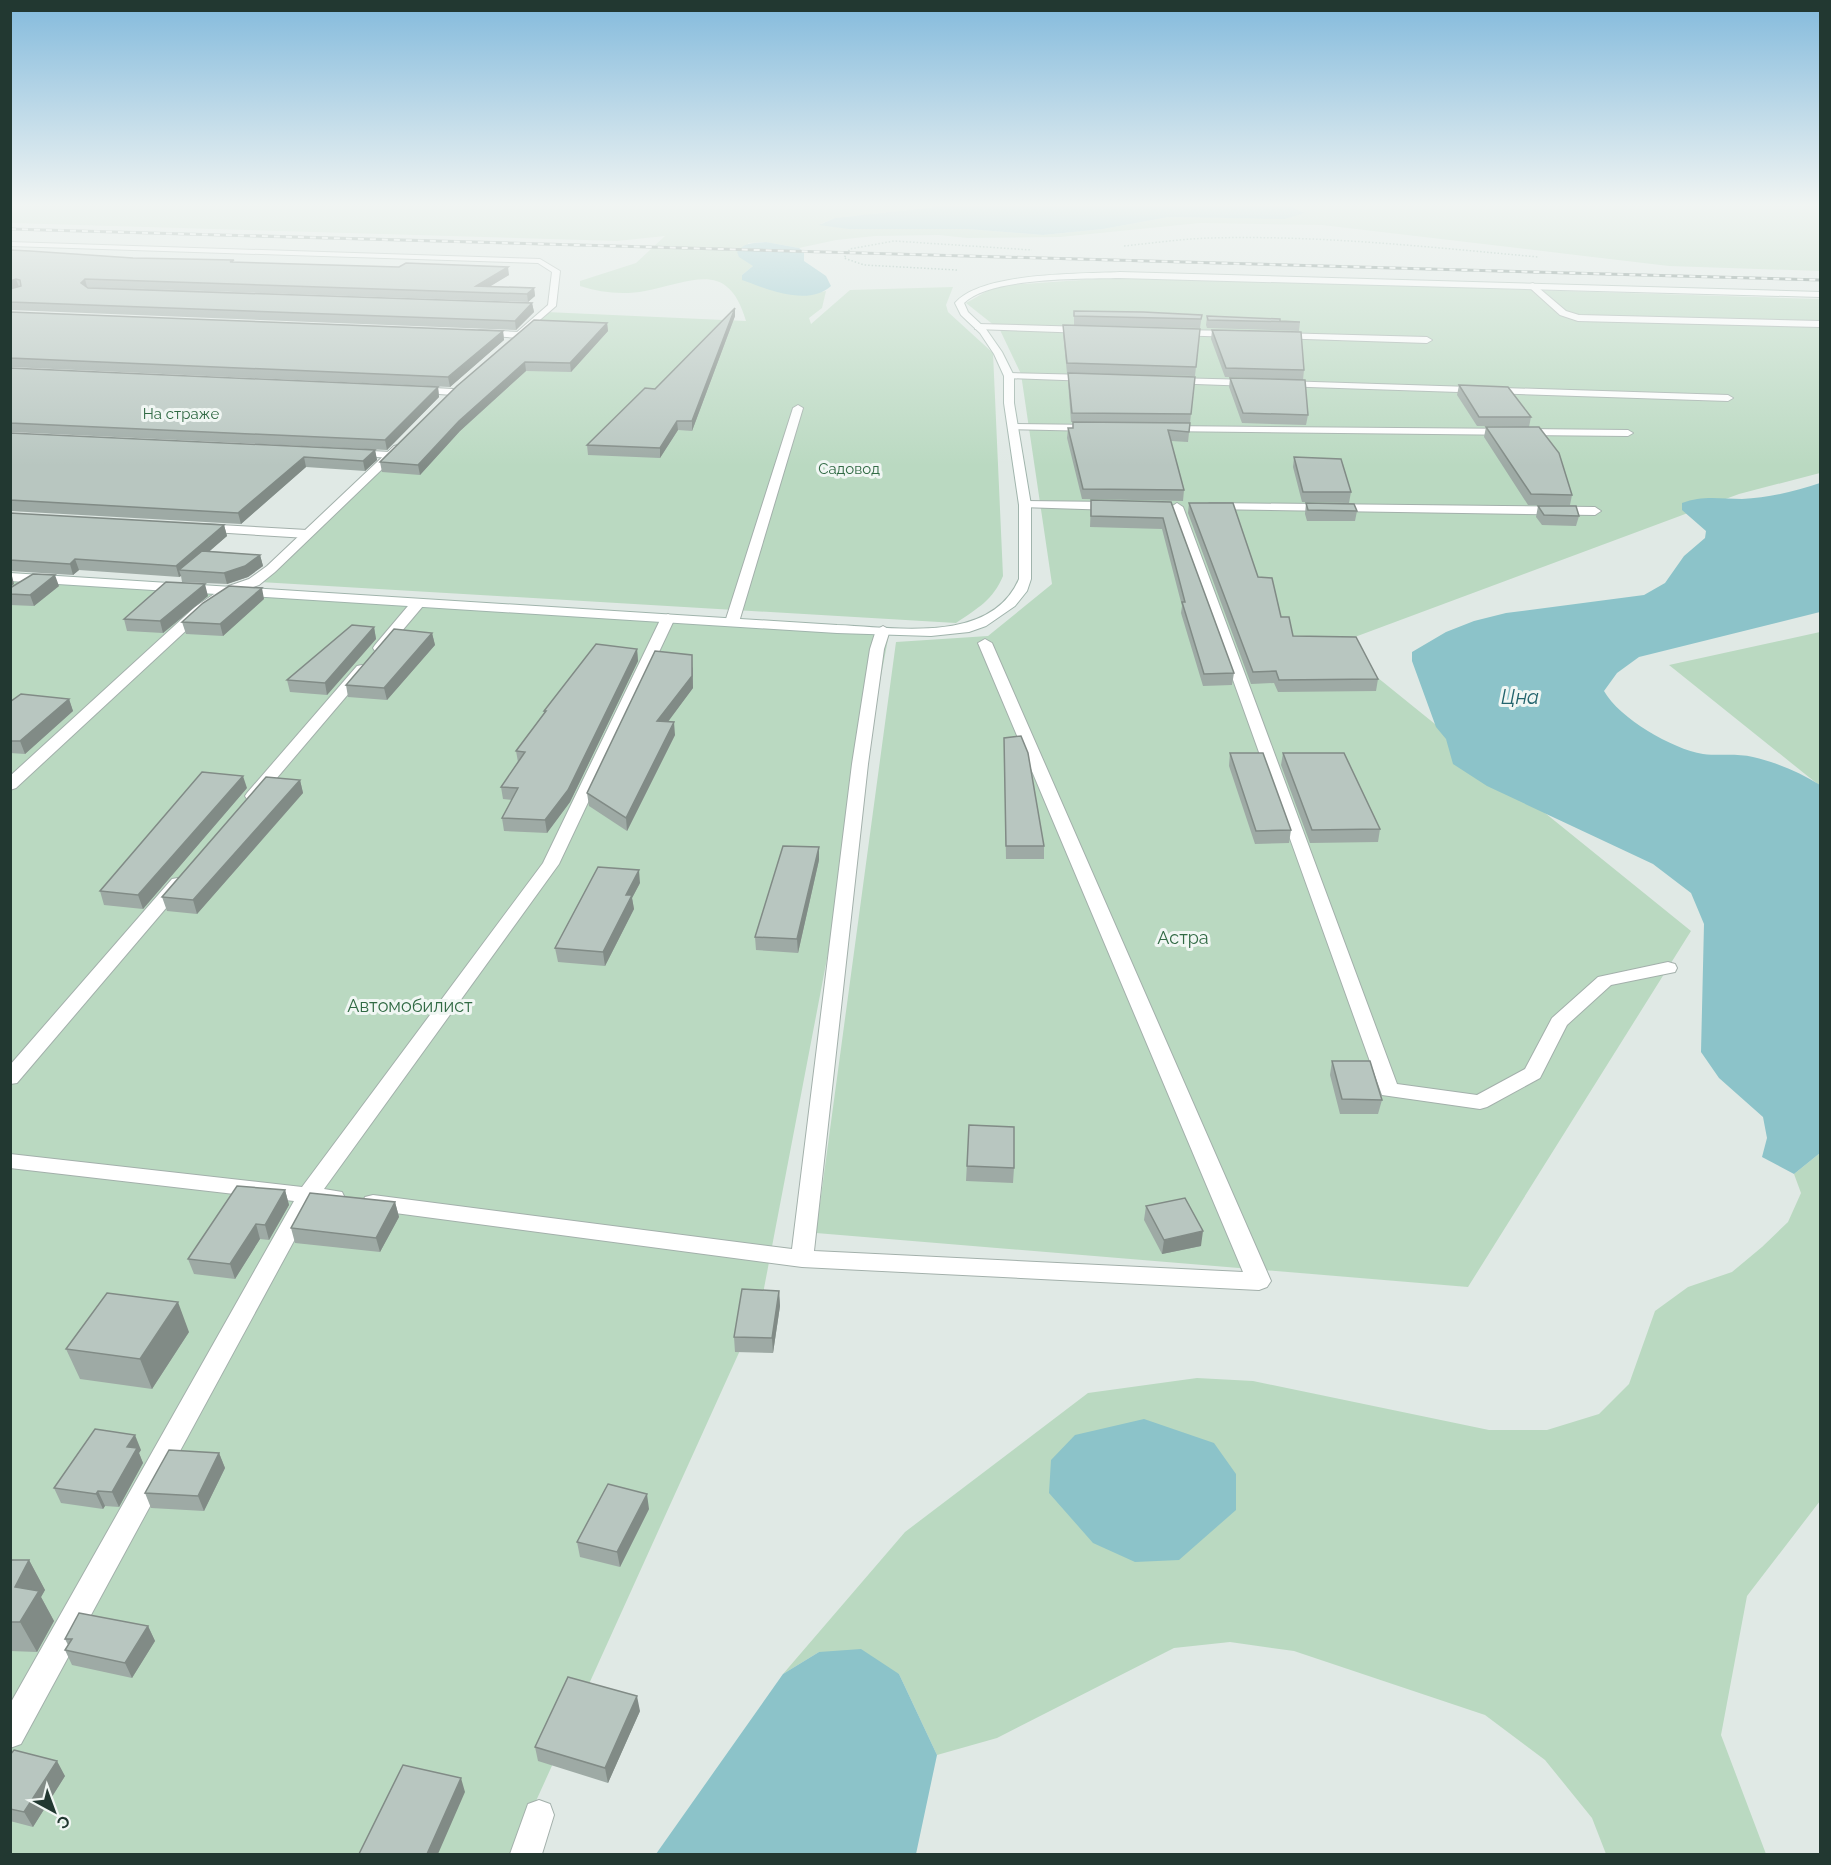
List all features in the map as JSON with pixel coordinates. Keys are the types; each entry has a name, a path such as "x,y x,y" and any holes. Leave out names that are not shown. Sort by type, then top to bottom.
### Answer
{"street":[{"path":"502,349 550,308 553,292"},
{"path":"10,577 732,622 931,632 964,629 981,623 1010,603 1020,591 1025,579 1023,530 1025,505 1009,403 1009,376 999,354 964,313 959,303 964,295 973,292"},
{"path":"1540,292 1563,313 1578,318 1821,324"},
{"path":"1726,292 1821,295"},
{"path":"538,308 550,308"},
{"path":"978,327 1096,330"},
{"path":"1167,332 1250,335"},
{"path":"472,333 519,335"},
{"path":"1273,335 1426,340"},
{"path":"1009,376 1105,379"},
{"path":"1165,381 1260,383"},
{"path":"1272,384 1728,398"},
{"path":"405,390 453,392"},
{"path":"732,622 798,408"},
{"path":"1014,427 1109,428"},
{"path":"1156,428 1628,433"},
{"path":"10,785 200,610 228,591 254,582 407,439"},
{"path":"344,452 391,454"},
{"path":"1025,505 1131,506"},
{"path":"1595,511 1183,507 1389,1090 1479,1102 1533,1073 1559,1022 1605,981 1668,968"},
{"path":"188,527 307,534"},
{"path":"18,590 34,578"},
{"path":"241,810 418,603"},
{"path":"10,1734 308,1195 551,864 668,618"},
{"path":"802,1259 860,764 877,649 883,630"},
{"path":"10,1161 308,1195 802,1259 1259,1281 985,643"},
{"path":"10,1078 187,872"},
{"path":"526,1854 539,1815"}],"green space":[{"name":"Садовод","path":"731,292 811,294 826,292 822,308 809,318 811,324 848,292 951,292 946,305 948,312 993,353 1003,576 995,591 978,608 956,623 260,582 546,312 746,321"},
{"name":"Астра","path":"985,292 1600,292 1820,299 1820,473 1739,494 1336,644 1691,931 1468,1287 816,1233 896,642 988,636 1052,584 1021,374 1000,330 966,303"},
{"name":"Автомобилист","path":"10,578 889,634 761,1304 512,1854 11,1854"},
{"path":"1820,632 1820,786 1669,665"},
{"path":"1820,1153 1820,1501 1747,1596 1721,1735 1766,1854 1606,1854 1592,1818 1545,1760 1485,1715 1294,1651 1230,1642 1174,1648 997,1738 937,1755 899,1674 819,1652 783,1674 905,1532 1088,1393 1197,1378 1253,1381 1489,1430 1547,1430 1599,1414 1629,1384 1655,1311 1688,1287 1732,1272 1762,1247 1788,1222 1801,1193 1794,1174"}],"water":[{"path":"779,292 822,292 799,296"},
{"name":"Цна","path":"1820,483 1820,612 1639,657 1617,673 1604,691 1621,712 1648,731 1677,746 1703,754 1741,755 1762,759 1788,768 1820,785 1820,1153 1794,1174 1762,1157 1767,1138 1763,1117 1719,1078 1701,1052 1704,924 1691,893 1653,864 1487,786 1453,764 1446,739 1436,727 1412,661 1412,652 1446,632 1474,621 1506,613 1644,595 1665,583 1684,556 1705,538 1706,531 1682,510 1682,503 1705,498 1762,497"},
{"path":"1144,1419 1214,1443 1236,1474 1236,1510 1179,1560 1135,1562 1093,1543 1049,1493 1051,1460 1075,1435"},
{"path":"861,1649 899,1674 937,1755 916,1854 656,1854 783,1674 819,1652"}],"building":[{"path":"10,292 207,292 532,303 515,321 10,302"},
{"path":"469,292 529,292 527,294"},
{"path":"735,308 692,421 677,421 660,448 587,445 645,388 655,389"},
{"path":"1074,311 1202,315 1201,319 1074,316"},
{"path":"10,312 503,331 448,377 10,358"},
{"path":"1207,316 1280,319 1280,321 1300,322 1208,320"},
{"path":"534,320 607,323 570,363 525,362 459,421 418,465 380,462 457,386"},
{"path":"1063,325 1200,329 1196,367 1067,363"},
{"path":"1212,330 1301,332 1304,370 1226,368"},
{"path":"10,368 438,387 385,440 10,423"},
{"path":"1068,373 1195,377 1191,414 1072,413"},
{"path":"1230,378 1305,380 1308,415 1243,413"},
{"path":"1459,385 1508,387 1531,417 1479,417"},
{"path":"1073,422 1190,423 1189,432 1168,430 1184,490 1083,489 1068,428 1073,428"},
{"path":"1486,427 1539,427 1559,453 1572,495 1531,494"},
{"path":"10,433 375,450 363,461 304,457 238,513 10,500"},
{"path":"1294,457 1341,459 1351,492 1303,492"},
{"path":"1091,500 1171,502 1234,673 1204,674 1182,602 1185,602 1163,518 1091,516"},
{"path":"1189,503 1233,503 1258,577 1272,578 1281,617 1289,617 1293,636 1356,637 1378,679 1279,680 1276,671 1253,672"},
{"path":"1306,503 1354,504 1357,511 1308,510"},
{"path":"1538,506 1576,506 1579,516 1544,515"},
{"path":"10,513 224,525 176,566 75,559 70,564 10,560"},
{"path":"202,551 260,555 245,566 224,573 179,570"},
{"path":"33,574 55,575 30,595 10,594 10,588"},
{"path":"166,582 205,584 160,621 124,619"},
{"path":"229,586 262,588 220,624 182,622 203,603"},
{"path":"352,625 374,627 325,683 287,680"},
{"path":"394,629 432,633 384,688 346,685"},
{"path":"596,644 637,649 568,790 545,820 502,818 518,788 501,787 525,752 516,751"},
{"path":"655,651 692,655 692,676 657,721 674,722 626,818 587,793"},
{"path":"21,694 69,699 20,741 10,741 10,702"},
{"path":"1021,736 1028,753 1044,846 1006,846 1004,738"},
{"path":"1230,753 1263,753 1291,830 1256,831"},
{"path":"1283,753 1344,753 1380,829 1312,830"},
{"path":"202,772 243,776 138,895 100,891"},
{"path":"266,777 300,780 193,900 162,897"},
{"path":"783,846 819,847 797,939 755,937"},
{"path":"598,867 639,870 626,895 632,895 603,952 555,948"},
{"path":"1332,1061 1370,1061 1382,1100 1342,1099"},
{"path":"969,1125 1014,1127 1014,1168 967,1166"},
{"path":"237,1186 285,1190 265,1225 256,1224 230,1264 188,1259"},
{"path":"310,1193 395,1202 376,1238 291,1228"},
{"path":"1185,1198 1203,1231 1164,1240 1146,1206"},
{"path":"742,1289 779,1291 772,1338 734,1337"},
{"path":"107,1293 178,1302 140,1359 66,1349"},
{"path":"95,1429 135,1435 127,1447 137,1448 112,1492 98,1491 96,1494 54,1488"},
{"path":"169,1450 219,1453 198,1496 145,1493"},
{"path":"608,1484 647,1494 617,1552 577,1542"},
{"path":"10,1560 29,1560 15,1587 39,1591 20,1622 10,1622"},
{"path":"79,1613 148,1626 125,1663 65,1650 72,1639 65,1639"},
{"path":"568,1677 637,1696 605,1768 535,1747"},
{"path":"14,1750 57,1761 24,1812 10,1809 10,1755"},
{"path":"403,1765 461,1778 427,1854 359,1854"}],"park label":[{"name":"На страже","path":"181,414"}]}
